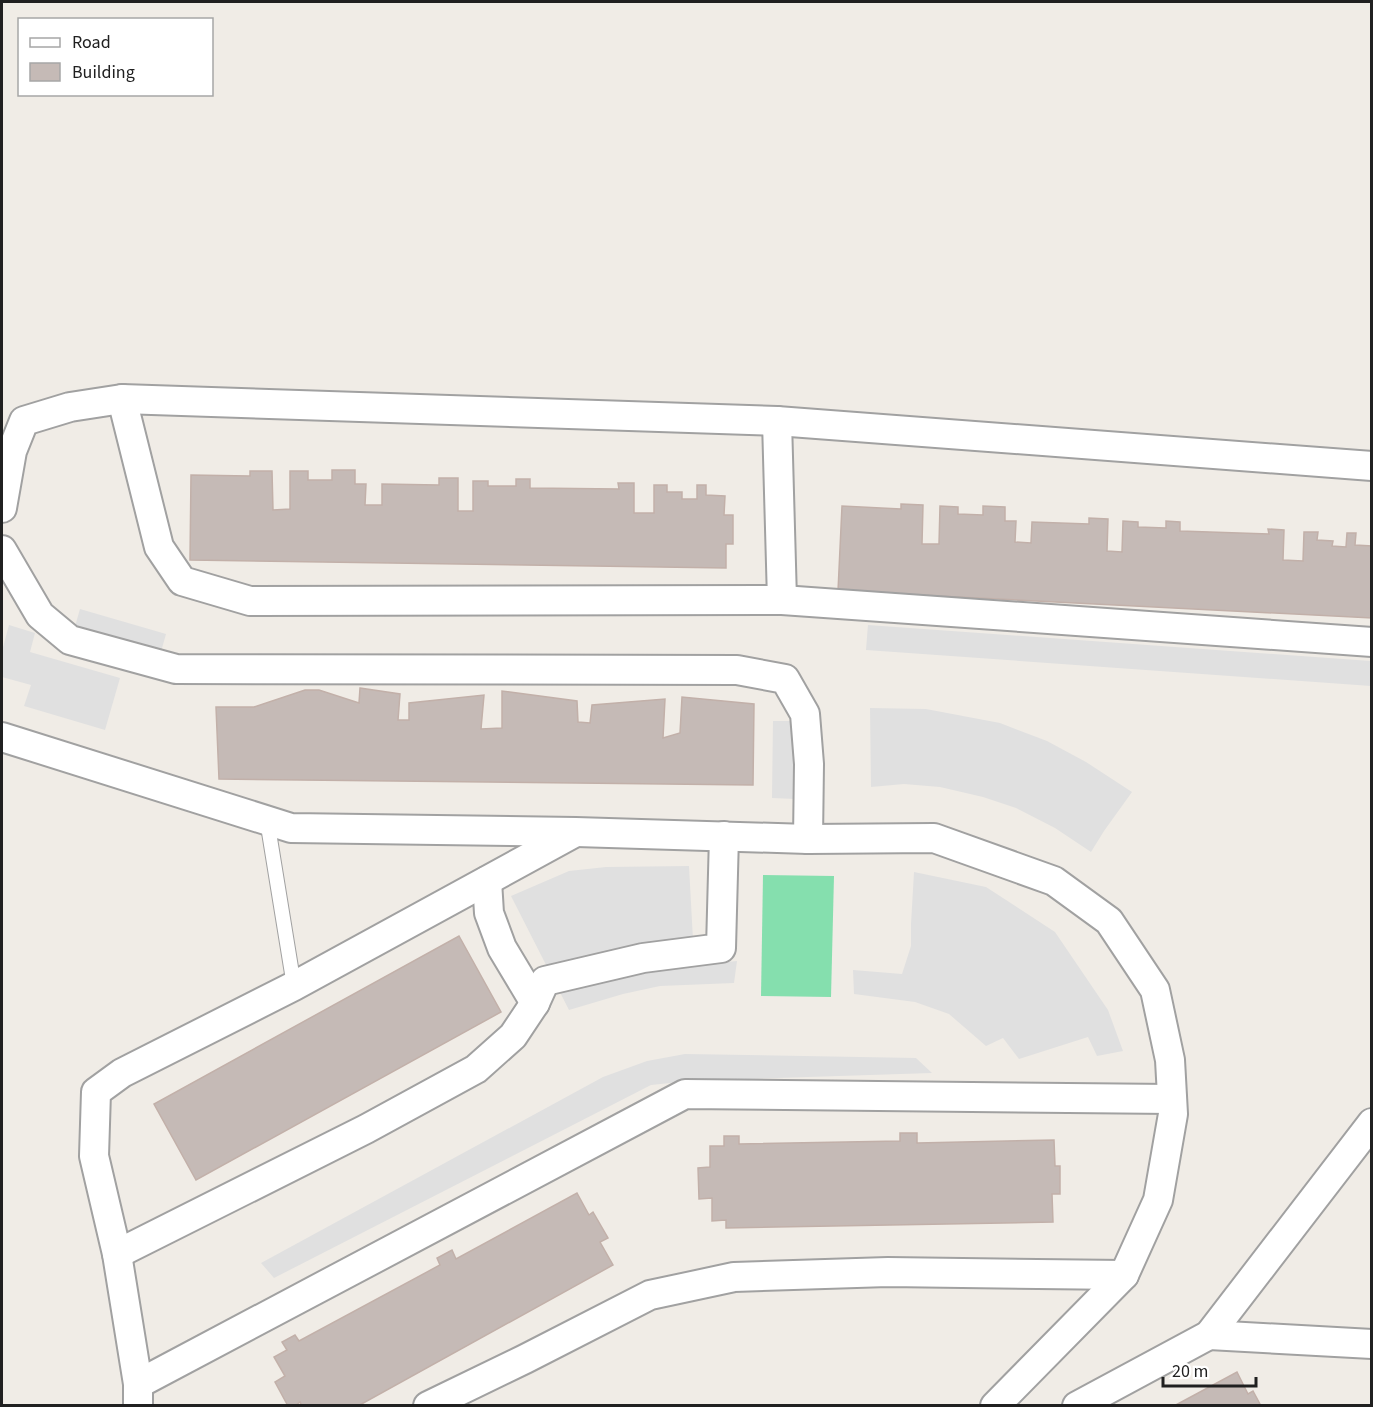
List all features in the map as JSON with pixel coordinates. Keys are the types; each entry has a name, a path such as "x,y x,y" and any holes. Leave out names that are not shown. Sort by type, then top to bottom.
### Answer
{"street":[{"path":"122,399 159,547 182,581 250,601 782,600 1371,642"},
{"path":"2,508 12,451 24,421 70,407 122,399 777,422 1371,466"},
{"path":"777,422 782,600"},
{"path":"2,550 40,615 70,640 176,669 737,670 785,679 805,714 809,764 808,838"},
{"path":"2,737 291,828 808,838 934,838 1054,881 1109,921 1155,990 1170,1060 1173,1114 1158,1200 1124,1275 995,1406"},
{"path":"576,832 294,986 122,1073 96,1092 94,1156 117,1254 138,1395 685,1094 1172,1099"},
{"path":"117,1254 366,1129 476,1069 513,1036 535,1003 545,981 643,958 721,948 724,836"},
{"path":"487,881 489,914 502,948 535,1003"},
{"path":"1077,1406 1209,1335 1371,1123"},
{"path":"428,1406 650,1294 734,1277 888,1272 1124,1275"},
{"path":"1209,1335 1371,1344"}],"lane":[{"path":"267,820 294,986"}],"green space":[{"path":"763,875 834,876 831,997 761,996"}],"shaded area":[{"path":"80,609 166,634 160,655 74,630"},
{"path":"9,625 35,633 30,652 120,678 105,730 24,706 31,685 2,677 2,651"},
{"path":"868,625 1371,661 1371,686 866,650"},
{"path":"870,708 926,709 1000,723 1047,741 1086,762 1132,792 1091,852 1055,828 1016,808 983,797 940,787 904,784 871,787"},
{"path":"773,721 797,721 795,799 772,798"},
{"path":"689,866 696,965 737,961 734,983 660,986 569,1010 511,896 569,871 606,867"},
{"path":"914,872 986,887 1055,932 1108,1010 1123,1051 1097,1056 1088,1037 1019,1059 1003,1038 986,1046 949,1014 915,1002 854,994 853,970 902,974 911,946"},
{"path":"685,1054 916,1058 932,1073 690,1081 651,1085 274,1278 261,1263 603,1077 647,1061"}],"building":[{"path":"332,470 355,470 355,484 366,484 365,505 382,505 382,484 439,485 439,478 458,478 458,511 473,511 473,481 488,481 488,486 516,486 516,479 530,479 530,488 619,489 618,483 634,483 634,513 654,513 654,485 667,485 667,492 682,492 682,499 697,499 697,485 706,485 706,495 725,496 724,515 733,515 733,544 726,544 726,568 190,560 191,475 250,476 250,471 272,471 273,510 290,509 290,471 308,471 308,480 332,480"},
{"path":"901,504 923,505 922,544 939,544 940,506 958,507 958,514 983,515 983,506 1005,507 1005,521 1016,521 1015,542 1031,543 1032,522 1089,524 1089,518 1108,519 1107,551 1122,552 1123,521 1138,522 1138,527 1166,528 1166,521 1180,522 1180,531 1269,534 1268,529 1284,530 1283,560 1303,561 1304,532 1318,532 1317,540 1333,541 1332,546 1346,547 1347,533 1356,533 1355,545 1372,546 1372,618 838,591 842,506 901,509"},
{"path":"360,688 400,694 398,720 409,720 409,703 484,695 481,729 502,728 502,691 577,701 578,722 590,723 592,705 665,699 663,738 680,733 682,697 754,704 753,785 219,779 216,707 254,707 305,690 319,690 359,703"},
{"path":"459,936 501,1012 196,1180 154,1104"},
{"path":"900,1133 917,1133 917,1143 1054,1140 1055,1166 1060,1166 1060,1194 1052,1194 1053,1222 726,1228 726,1220 712,1221 712,1198 699,1199 698,1168 710,1167 710,1146 724,1146 724,1136 739,1136 739,1144 900,1141"},
{"path":"577,1193 589,1215 593,1212 608,1238 600,1242 613,1265 358,1406 302,1406 300,1402 295,1406 288,1406 275,1382 285,1376 274,1357 287,1350 282,1342 295,1335 299,1341 440,1265 437,1258 452,1250 456,1259"},
{"path":"1237,1372 1248,1394 1253,1391 1261,1406 1174,1406"}]}
